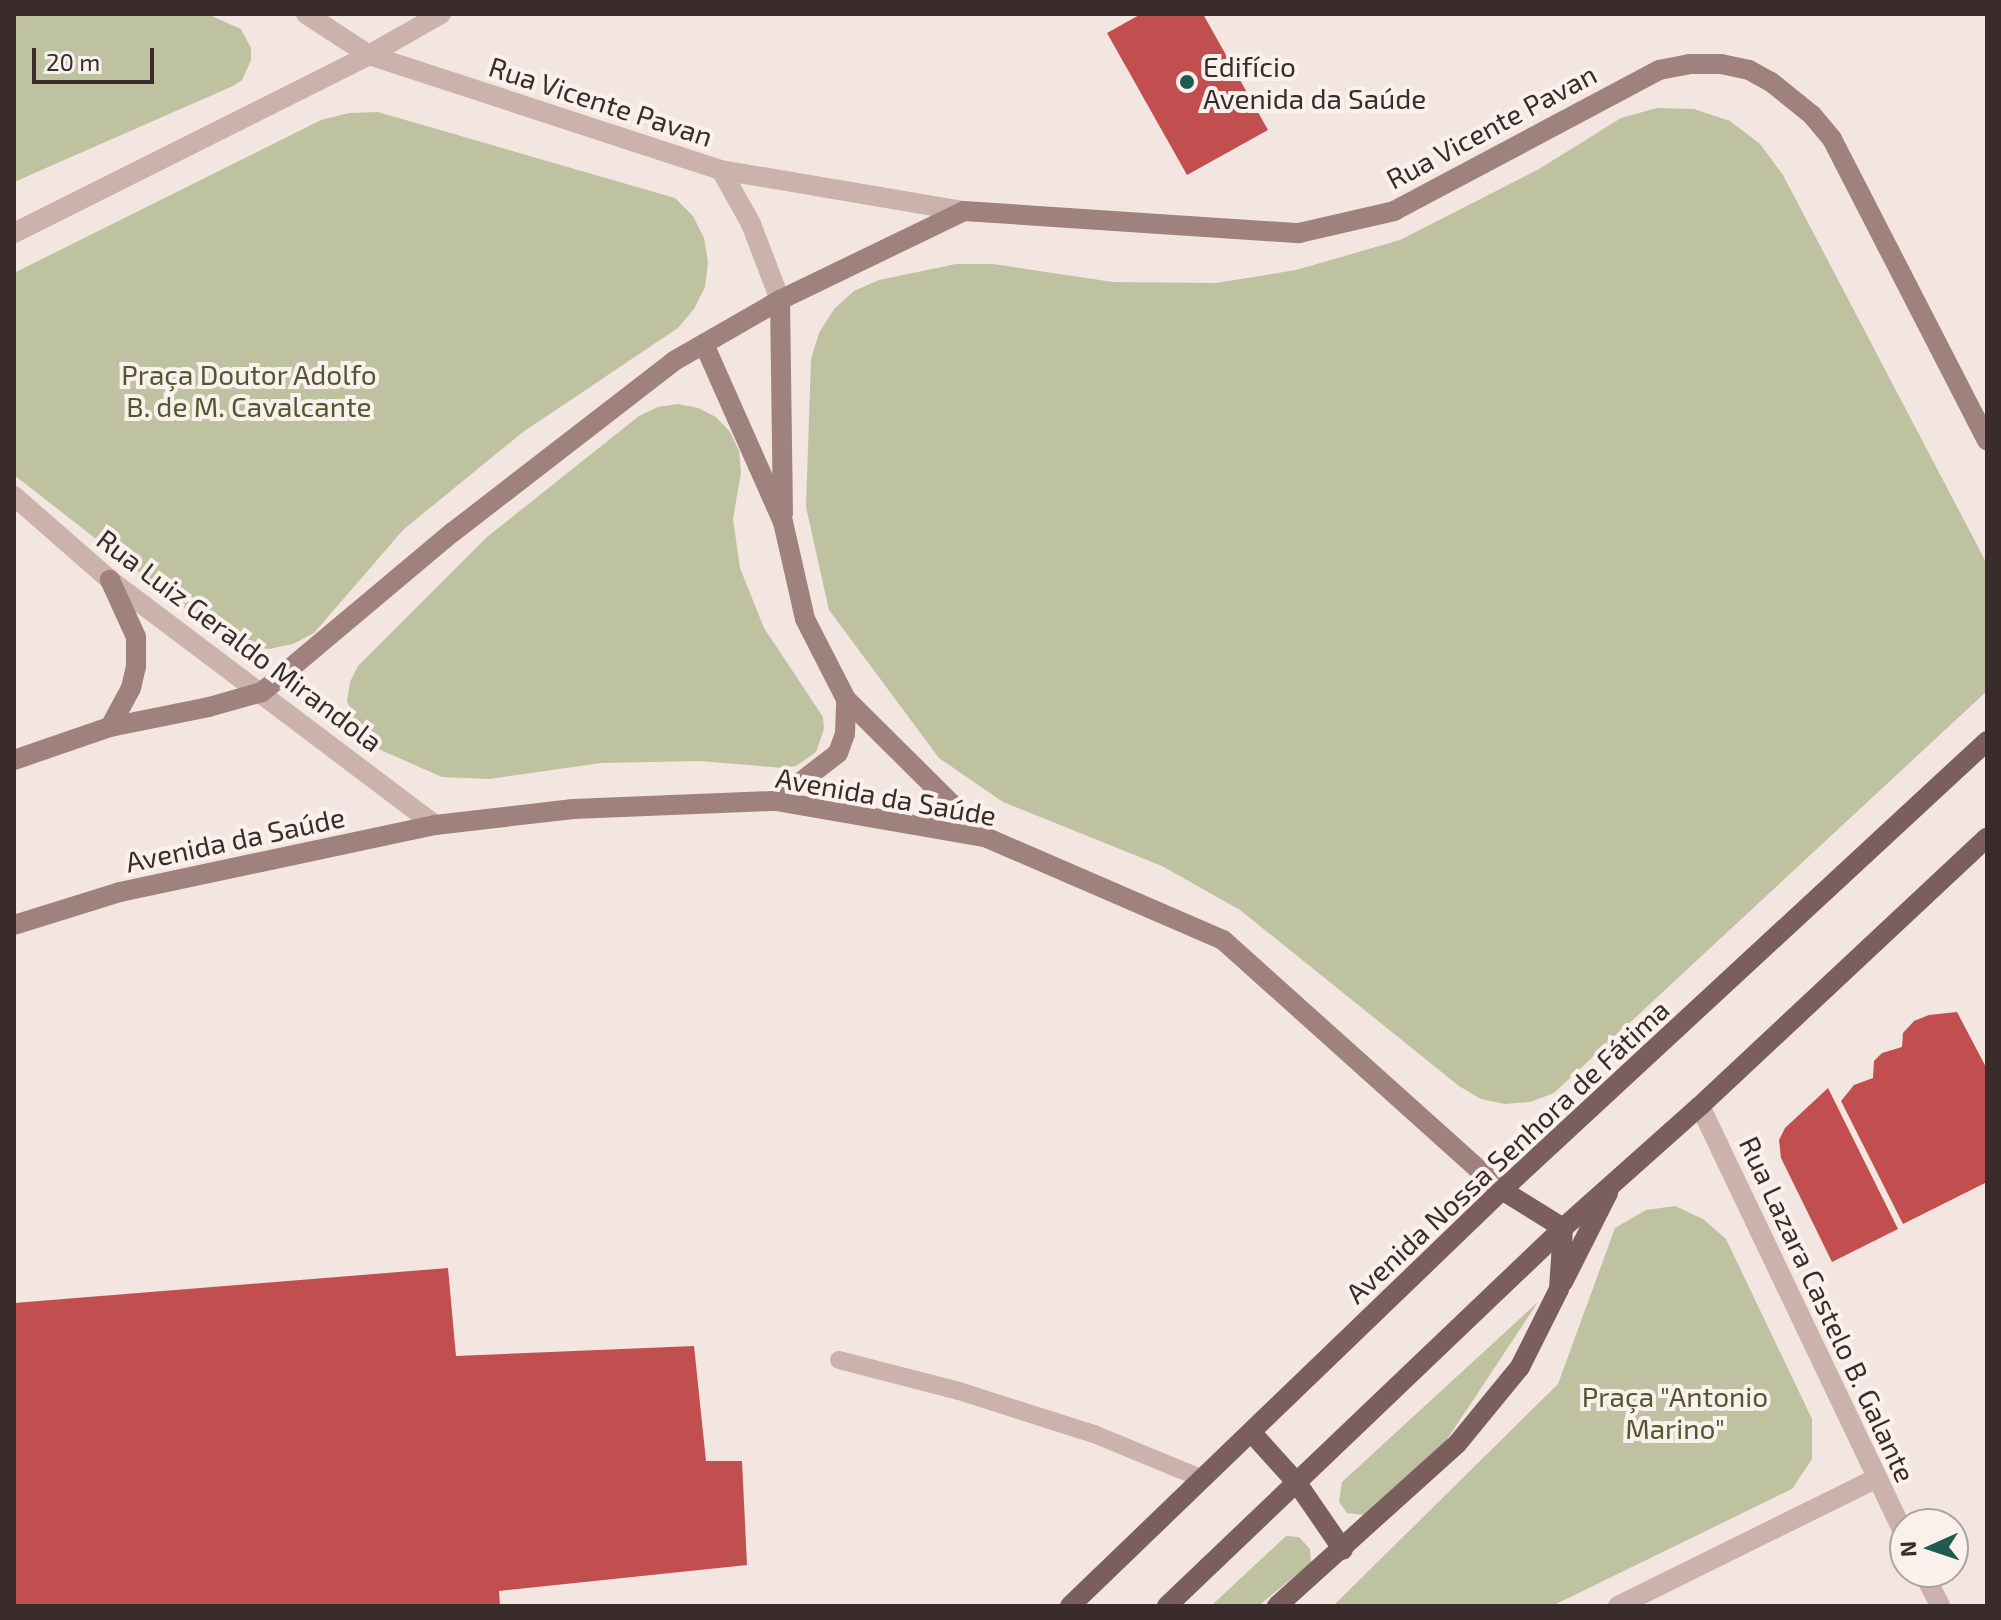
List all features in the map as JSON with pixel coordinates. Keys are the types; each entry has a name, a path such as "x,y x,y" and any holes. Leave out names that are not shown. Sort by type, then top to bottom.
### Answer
{"main road":[{"name":"Rua Vicente Pavan","path":"964,211 1299,233 1394,211 1659,70 1689,64 1721,64 1749,70 1793,97 1832,139 1859,186 1987,440"},
{"path":"14,760 110,727 209,707 262,692 453,532 674,361 780,300 964,211"},
{"name":"Rua Vicente Pavan","path":"780,300 783,522"},
{"path":"704,344 783,522 805,619 846,699 985,837"},
{"path":"110,580 136,637 136,667 131,688 110,727"},
{"path":"776,801 838,753 845,734 846,699"},
{"name":"Avenida Nossa Senhora de Fátima","path":"1070,1606 1502,1190 1987,741"},
{"name":"Avenida da Saúde","path":"14,925 120,892 435,825 573,809 776,801 985,837 1223,940 1502,1190"},
{"path":"1167,1606 1563,1228 1700,1106 1987,837"},
{"path":"1277,1606 1343,1550 1457,1444 1520,1367 1613,1183"},
{"path":"1502,1190 1563,1228"},
{"path":"1559,1289 1563,1228"},
{"path":"1252,1433 1297,1483 1343,1550"}],"street":[{"name":"Rua Vicente Pavan","path":"306,14 369,55 721,170 751,224 780,300"},
{"path":"14,233 369,55 441,14"},
{"path":"721,170 964,211"},
{"name":"Rua Luiz Geraldo Mirandola","path":"14,496 110,580 435,825"},
{"name":"Rua Lazara Castelo B. Galante","path":"1700,1106 1892,1508"},
{"path":"1618,1606 1877,1478"},
{"path":"1931,1588 1940,1606"}],"lane":[{"path":"839,1360 959,1391 1094,1434 1203,1479"}],"green space":[{"path":"14,14 207,14 241,29 251,48 251,60 242,80 233,86 14,182"},
{"path":"1657,108 1694,109 1730,121 1760,144 1783,175 1987,564 1987,691 1554,1093 1530,1102 1505,1104 1481,1099 1459,1086 1240,910 1162,866 1003,802 939,758 829,610 806,507 811,359 819,333 834,309 854,291 879,280 956,264 993,264 1113,282 1216,283 1296,270 1400,240 1539,169 1621,118"},
{"name":"Praça Doutor Adolfo B. de M. Cavalcante","path":"378,112 675,198 693,216 704,238 708,262 705,287 694,309 678,328 523,432 403,530 314,633 293,644 269,649 245,646 222,637 14,475 14,273 321,120 349,113"},
{"path":"678,404 698,408 716,417 730,432 739,451 741,472 733,519 740,568 764,628 823,717 824,729 816,752 796,766 784,768 699,761 601,763 489,779 442,777 374,747 359,735 347,701 350,682 358,666 487,537 639,416 658,407"},
{"name":"Praça \"Antonio Marino\"","path":"1675,1206 1703,1219 1726,1239 1812,1419 1812,1459 1792,1489 1552,1606 1333,1606 1558,1384 1615,1228 1646,1210"},
{"path":"1538,1302 1442,1447 1364,1515 1347,1513 1339,1502 1342,1482"},
{"path":"1286,1536 1299,1537 1310,1549 1311,1563 1258,1606 1211,1606"}],"building":[{"name":"Edifício Avenida da Saúde","path":"1141,14 1203,14 1268,130 1187,175 1107,33"},
{"path":"1957,1012 1987,1069 1987,1182 1903,1224 1841,1101 1854,1085 1873,1078 1874,1061 1882,1053 1902,1047 1903,1033 1914,1021 1929,1015"},
{"path":"1828,1088 1898,1229 1832,1262 1781,1158 1779,1140 1785,1128"},
{"path":"448,1268 456,1356 694,1346 706,1461 742,1461 747,1565 499,1591 500,1606 14,1606 14,1303"}],"place":[{"name":"Edifício Avenida da Saúde","path":"1187,82"}]}
